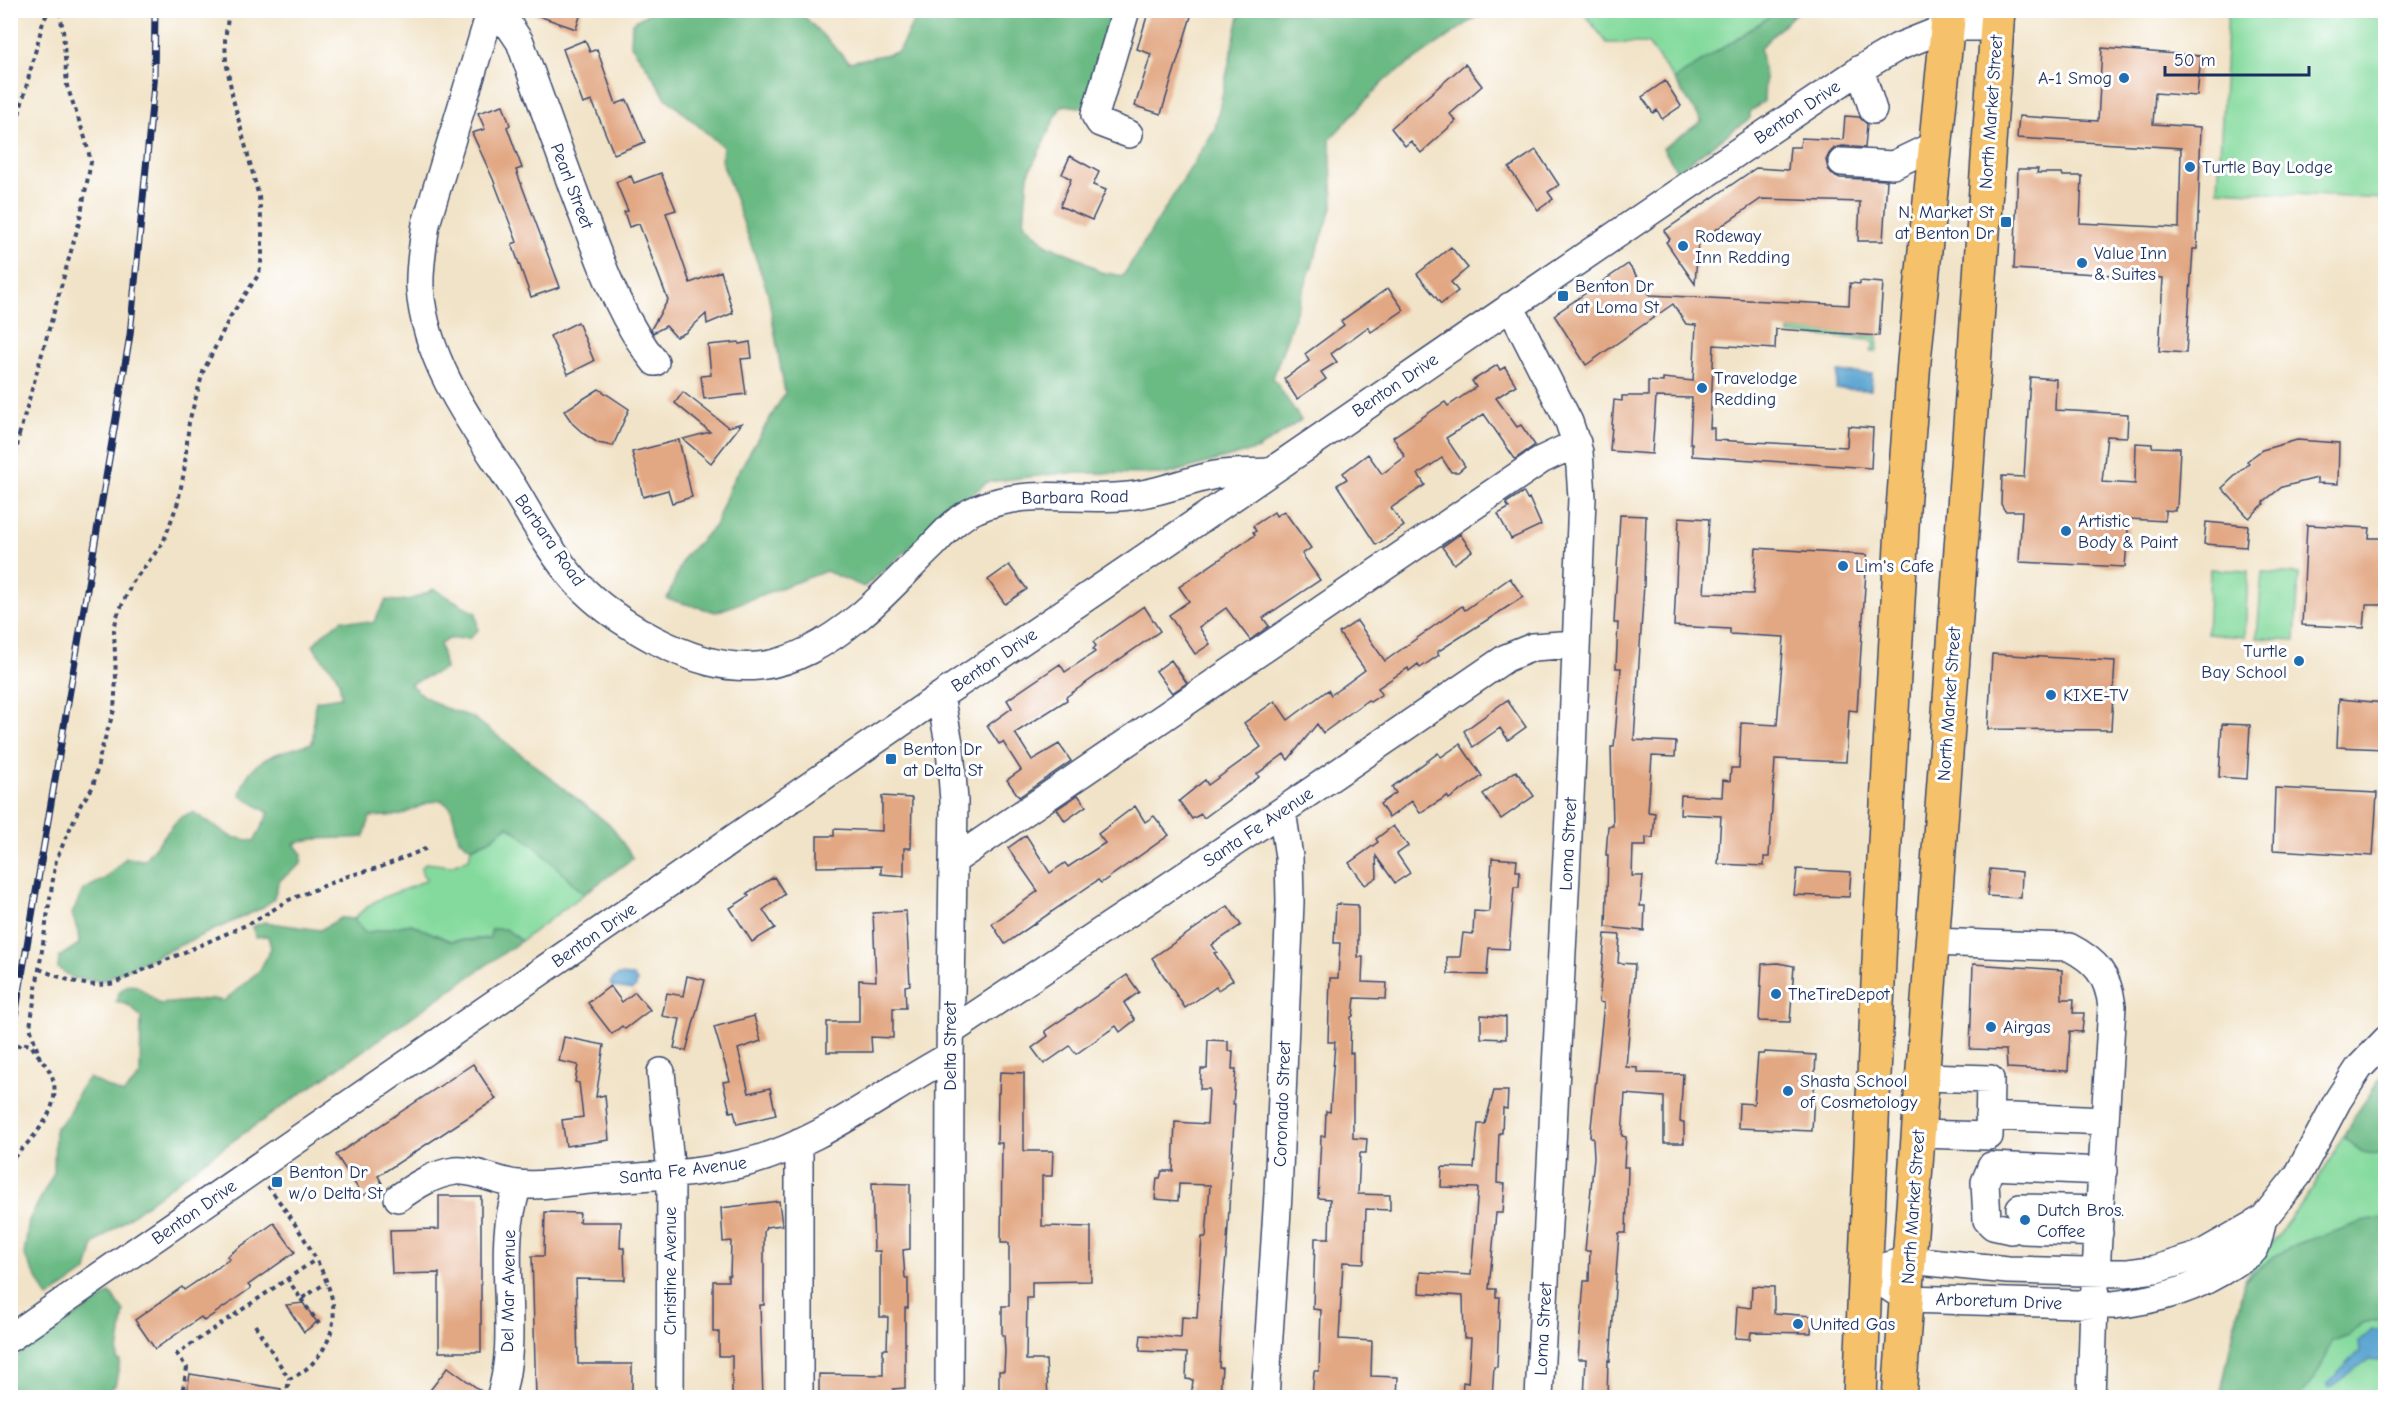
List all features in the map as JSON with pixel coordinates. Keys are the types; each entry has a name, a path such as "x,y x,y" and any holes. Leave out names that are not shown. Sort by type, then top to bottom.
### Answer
{"main road":[{"path":"1860,1398 1881,915 1903,509 1914,361 1949,19"},
{"name":"North Market Street","path":"1899,1398 1997,19"}],"street":[{"path":"1126,10 1095,115 1100,123 1129,134"},
{"name":"Pearl Street","path":"489,11 510,27 520,42 557,148 612,291 634,333 655,362"},
{"name":"Barbara Road","path":"489,11 426,224 421,258 420,290 428,331 441,368 459,400 565,567 590,597 639,632 671,648 715,664 742,668 766,666 803,652 842,629 874,603 955,522 981,507 1003,500 1028,496 1093,498 1133,496 1217,475 1268,472"},
{"name":"Benton Drive","path":"10,1338 940,696 1090,596 1510,306 1860,69 1949,19 1997,19"},
{"path":"1860,69 1873,110"},
{"path":"1842,162 1893,165 1937,144"},
{"name":"Loma Street","path":"1510,306 1569,422 1577,443 1582,498 1571,777 1539,1398"},
{"path":"953,861 1541,460 1577,443"},
{"name":"Santa Fe Avenue","path":"398,1198 426,1180 456,1171 518,1184 671,1174 737,1165 767,1158 799,1143 950,1044 1282,811 1506,658 1533,646 1575,644"},
{"name":"Delta Street","path":"940,696 953,774 949,1398"},
{"name":"Coronado Street","path":"1265,1398 1278,1194 1290,902 1289,857 1282,811"},
{"path":"1932,942 2069,947 2088,957 2102,972 2110,991 2112,1006 2094,1304 2091,1398"},
{"name":"Arboretum Drive","path":"1866,1272 1909,1260 2008,1270 2127,1273 2179,1264 2213,1249 2263,1219 2298,1174 2338,1100 2359,1068 2385,1040"},
{"name":"Christine Avenue","path":"661,1072 671,1174 670,1398"},
{"path":"1923,1077 1990,1079 1991,1168 2002,1201 2017,1219 2099,1222"},
{"path":"1918,1134 1989,1126 2106,1121"},
{"path":"799,1143 799,1398"},
{"path":"1991,1168 2103,1171"},
{"name":"Del Mar Avenue","path":"500,1398 506,1380 508,1353 508,1235 518,1184"},
{"name":"Arboretum Drive","path":"1907,1299 2094,1304 2143,1302 2169,1296 2214,1276 2254,1250 2263,1219"},
{"path":"1866,1272 1907,1299"}],"path":[{"path":"10,149 43,22 49,10"},
{"path":"10,492 20,435 79,223 90,162 85,138 67,86 63,30 59,10"},
{"path":"40,1059 30,1027 56,860 81,804 93,787 114,710 116,679 114,630 117,616 132,583 163,543 178,502 184,472 189,422 203,372 226,326 259,274 262,256 262,228 259,196 233,99 226,61 225,40 229,10"},
{"path":"10,429 20,435"},
{"path":"39,969 74,983 100,986 114,983 244,926 289,900 430,847"},
{"path":"10,1053 21,1043 31,1045 52,1075 54,1101 43,1123 10,1161"},
{"path":"266,1183 294,1222 315,1260 326,1283 333,1308 328,1341 310,1367 289,1379"},
{"path":"181,1398 187,1368 177,1354 315,1260"},
{"path":"287,1278 319,1324"},
{"path":"301,1299 326,1283"},
{"path":"255,1325 289,1379 286,1398"}],"green space":[{"path":"652,11 799,11 849,62 898,52 919,11 1115,11 1085,108 1065,105 1060,108 1028,175 1024,223 1047,245 1079,258 1100,272 1123,276 1215,129 1239,16 1243,11 1485,11 1384,81 1330,139 1333,205 1273,378 1301,420 1258,449 1167,474 1063,473 987,482 864,587 826,571 716,612 667,599 684,557 715,526 731,484 785,393 768,293 722,162 723,147 666,98 631,45 632,23"},
{"path":"1582,11 1778,11 1674,80 1648,43 1607,43"},
{"path":"1778,11 1798,11 1760,48 1765,78 1764,101 1750,112 1750,118 1677,171 1663,148 1702,121 1674,80"},
{"path":"2228,11 2385,11 2385,199 2218,190"},
{"path":"1789,330 1840,333 1845,331 1845,335 1878,336 1877,351 1871,351 1875,343 1870,340 1789,334"},
{"path":"2210,569 2248,571 2245,637 2207,634"},
{"path":"2262,572 2299,574 2295,640 2257,638"},
{"path":"434,589 476,613 478,630 470,638 448,639 440,644 445,669 410,684 422,695 442,707 472,717 499,737 612,827 633,858 584,894 534,845 508,826 489,840 471,848 459,839 451,808 441,800 427,803 401,815 370,817 364,837 319,839 294,844 302,854 301,864 279,881 273,900 260,909 101,981 73,978 58,968 59,957 79,944 72,914 83,890 106,878 126,858 144,860 179,818 193,812 231,837 254,841 269,813 240,795 250,772 267,758 312,743 316,701 341,697 338,678 313,645 325,632 342,620 373,623 386,600 411,599"},
{"path":"508,826 534,845 584,894 521,941 516,936 450,941 411,924 365,933 354,919 372,903 427,879 422,874 421,867 427,863 450,866 469,859 471,848 489,840"},
{"path":"341,918 354,919 365,933 411,924 450,941 489,939 492,929 506,929 521,941 204,1161 94,1244 87,1271 48,1298 24,1255 29,1220 54,1173 55,1128 67,1116 80,1089 89,1078 123,1094 140,1076 141,1017 130,1006 116,1001 120,991 128,985 137,986 160,1004 213,999 224,1001 260,970 271,948 268,936 256,937 252,927 264,922 320,930"},
{"path":"2385,1072 2385,1397 2220,1398 2244,1281 2312,1189 2355,1116"},
{"path":"2385,1072 2385,1156 2362,1152 2344,1137 2355,1116"},
{"path":"2385,1218 2385,1318 2362,1323 2349,1335 2332,1341 2310,1385 2299,1397 2220,1397 2244,1281 2273,1257 2294,1245 2362,1222"},
{"path":"110,1293 124,1311 117,1360 120,1361 115,1386 112,1387 110,1397 11,1397 11,1360"}],"water":[{"path":"1838,372 1872,374 1871,390 1836,389"},
{"path":"618,975 633,976 637,981 636,987 632,990 613,987 610,984"},
{"path":"2372,1330 2385,1330 2385,1361 2369,1359 2329,1388 2327,1387 2327,1384 2360,1351 2359,1342"}],"building":[{"path":"530,10 582,10 576,29 530,13"},
{"path":"1149,10 1183,10 1192,13 1161,114 1135,106 1151,54 1137,49"},
{"path":"585,40 590,52 597,49 616,104 627,100 645,142 614,154 592,101 583,104 563,49"},
{"path":"2102,48 2201,56 2197,96 2155,93 2153,124 2201,127 2197,249 2193,249 2186,353 2159,351 2163,278 2014,269 2018,169 2038,169 2037,173 2082,176 2080,223 2179,228 2181,148 2017,138 2019,116 2098,121"},
{"path":"1465,64 1482,86 1450,114 1456,121 1421,153 1411,141 1405,146 1391,128"},
{"path":"1665,81 1681,106 1662,119 1657,110 1653,113 1642,97"},
{"path":"503,105 510,125 507,127 522,168 516,170 560,287 531,297 512,244 517,242 493,179 472,133 485,129 478,113"},
{"name":"Rodeway Inn Redding","path":"1845,116 1859,117 1867,124 1865,148 1843,146 1834,148 1826,160 1828,169 1840,178 1887,180 1883,241 1858,241 1860,202 1761,199 1698,242 1695,284 1666,242 1670,239 1664,231 1756,168 1788,170 1790,147 1800,147 1801,138 1843,140"},
{"path":"1536,150 1559,185 1548,192 1553,199 1538,210 1509,168"},
{"path":"1070,156 1099,172 1093,185 1106,190 1092,220 1060,206 1071,179 1062,174"},
{"path":"661,173 676,210 666,213 690,283 721,271 733,313 707,324 706,314 685,333 676,337 666,326 653,333 651,329 668,300 639,224 629,227 624,212 628,211 616,182 631,176 634,183"},
{"path":"1451,247 1468,268 1451,282 1458,291 1441,304 1417,274"},
{"path":"1628,264 1650,295 1849,305 1850,283 1860,284 1860,281 1883,283 1879,336 1776,329 1775,349 1714,345 1710,428 1714,428 1714,440 1847,447 1848,426 1873,428 1871,468 1692,456 1692,443 1690,443 1692,398 1656,397 1652,454 1610,451 1614,400 1622,401 1622,396 1648,396 1648,381 1663,382 1663,378 1693,381 1696,325 1686,324 1673,304 1586,365 1554,315"},
{"path":"1388,288 1404,310 1371,332 1368,327 1331,354 1337,362 1321,372 1326,379 1297,399 1284,379 1309,361 1305,354 1344,325 1341,321"},
{"path":"578,322 594,361 568,374 550,336"},
{"path":"739,342 739,344 750,342 752,358 741,359 746,394 704,399 701,376 711,375 708,345"},
{"path":"1497,365 1500,370 1505,367 1516,385 1496,398 1517,427 1521,425 1535,445 1515,459 1484,414 1446,438 1465,466 1458,472 1451,472 1442,458 1418,474 1425,485 1391,508 1404,526 1376,545 1337,485 1347,479 1343,473 1368,454 1382,474 1405,457 1393,437 1445,402 1448,406 1476,387 1472,381"},
{"path":"2030,377 2056,379 2055,410 2128,414 2127,437 2107,436 2102,482 2135,484 2136,443 2152,444 2152,447 2180,448 2177,507 2175,511 2165,510 2165,521 2129,519 2125,567 2019,562 2022,511 2005,511 2001,504 2002,476 2024,477"},
{"path":"599,389 629,409 613,446 598,443 584,434 564,411"},
{"path":"683,392 728,427 742,423 711,463 683,439 710,432 675,403"},
{"path":"679,440 692,497 672,503 668,490 643,497 632,452"},
{"path":"2297,440 2339,443 2338,484 2317,483 2317,478 2282,487 2263,502 2264,504 2249,518 2222,488 2249,463 2247,461 2262,450"},
{"path":"1523,492 1527,499 1529,498 1541,525 1511,539 1498,514 1509,508 1506,503"},
{"path":"1284,511 1311,548 1302,554 1320,580 1263,618 1269,626 1250,640 1226,608 1199,627 1210,644 1195,654 1169,615 1189,601 1179,587 1255,535 1253,532 1256,531 1253,526 1274,512 1276,516"},
{"path":"1620,515 1646,516 1634,740 1676,742 1675,757 1652,756 1648,812 1655,813 1653,838 1646,837 1646,846 1633,846 1632,876 1643,876 1640,906 1645,906 1644,931 1606,927 1608,826 1613,826 1611,747 1614,747 1621,668 1616,668 1618,623 1614,623"},
{"path":"1679,517 1709,519 1704,593 1753,594 1756,548 1867,555 1857,711 1849,710 1846,762 1775,759 1769,857 1764,857 1764,866 1718,864 1721,816 1680,814 1681,795 1722,797 1723,780 1730,781 1731,768 1739,768 1741,723 1777,725 1784,637 1730,634 1730,629 1674,626"},
{"path":"2206,522 2248,526 2246,547 2204,544"},
{"path":"2307,525 2370,528 2369,538 2382,538 2381,552 2385,552 2385,605 2366,605 2364,628 2302,625"},
{"path":"1460,534 1472,551 1454,564 1442,547"},
{"path":"1009,565 1027,589 1005,604 988,580"},
{"path":"1510,578 1523,597 1437,652 1439,655 1420,668 1418,664 1409,671 1408,668 1378,688 1382,694 1370,702 1368,700 1323,733 1317,724 1288,760 1284,754 1257,774 1259,777 1204,818 1201,814 1192,819 1179,801 1205,780 1208,785 1261,747 1244,723 1275,701 1288,720 1328,690 1331,695 1365,670 1339,633 1357,621 1385,661 1462,606 1465,610"},
{"path":"1144,606 1160,631 1066,697 1067,700 1015,733 1032,760 1059,744 1071,761 1019,797 1007,780 1021,770 1003,742 999,744 987,726 1012,708 1007,700 1060,664 1065,672 1095,652 1093,649 1096,646 1093,642"},
{"name":"KIXE-TV","path":"1992,654 2115,661 2111,730 1988,729"},
{"path":"1171,660 1187,683 1172,693 1156,671"},
{"path":"2339,699 2385,703 2385,749 2337,747"},
{"path":"1507,700 1526,727 1508,740 1500,728 1473,747 1464,731"},
{"path":"2222,724 2250,725 2247,779 2219,777"},
{"path":"1460,744 1482,776 1449,799 1447,796 1420,813 1412,801 1389,818 1380,804 1396,793 1392,787 1438,753 1441,757"},
{"path":"1516,771 1534,796 1501,819 1483,794"},
{"path":"2275,788 2377,793 2373,856 2273,850"},
{"path":"1078,795 1086,806 1065,821 1057,809"},
{"path":"882,796 912,798 911,848 904,848 904,876 881,874 881,866 817,867 817,836 834,836 834,829 882,831"},
{"path":"1135,806 1145,822 1154,816 1169,835 1101,883 1098,880 1005,944 992,924 1038,891 1008,848 1026,835 1050,873 1065,863 1068,867 1105,843 1098,834"},
{"path":"1393,826 1408,846 1397,854 1410,873 1395,883 1376,856 1377,877 1365,885 1349,863 1378,842 1376,839"},
{"path":"1492,858 1517,860 1516,871 1520,871 1519,887 1514,887 1509,949 1489,948 1487,975 1448,974 1447,957 1460,957 1463,933 1473,934 1474,911 1489,912"},
{"path":"1797,869 1851,872 1849,897 1794,895"},
{"path":"1990,869 2022,872 2021,898 1987,896"},
{"path":"774,877 785,894 763,910 775,928 752,942 730,908 749,896 747,893"},
{"path":"1336,904 1358,905 1358,957 1363,957 1362,982 1387,983 1386,999 1355,998 1351,1017 1350,1053 1353,1053 1353,1138 1367,1139 1366,1153 1360,1153 1358,1194 1390,1195 1390,1210 1366,1209 1364,1263 1343,1262 1339,1339 1372,1341 1371,1376 1398,1377 1397,1398 1312,1398 1314,1371 1319,1371 1321,1310 1313,1309 1315,1238 1329,1238 1330,1199 1318,1198 1321,1136 1325,1136 1326,1111 1330,1112 1335,1042 1328,1042 1330,978 1338,978 1340,943 1334,943"},
{"path":"1228,906 1241,925 1212,945 1217,952 1214,953 1233,980 1218,990 1216,987 1185,1008 1152,958"},
{"path":"906,911 910,985 905,986 906,1008 893,1008 893,1038 871,1037 872,1052 827,1052 827,1022 859,1022 859,980 876,981 873,913"},
{"path":"1605,934 1620,935 1618,963 1635,964 1626,1067 1638,1068 1638,1073 1683,1074 1680,1122 1684,1122 1684,1143 1664,1143 1664,1097 1625,1094 1622,1136 1626,1137 1624,1167 1628,1167 1626,1233 1619,1233 1607,1398 1584,1398 1586,1359 1578,1359 1584,1281 1589,1281 1590,1251 1585,1251 1594,1157 1593,1138 1590,1137 1604,1003 1599,1002"},
{"name":"TheTireDepot","path":"1778,963 1794,966 1790,1022 1759,1021 1762,964"},
{"path":"1973,964 2062,970 2062,999 2074,999 2073,1013 2084,1013 2082,1032 2070,1031 2068,1071 2007,1068 2006,1050 1970,1049"},
{"path":"1127,975 1139,992 1124,1003 1135,1020 1120,1032 1116,1026 1076,1054 1070,1046 1044,1064 1032,1048 1048,1036 1045,1031"},
{"path":"687,976 705,980 686,1051 674,1048 680,1019 662,1016 667,993 683,996"},
{"path":"610,986 622,1002 635,992 650,1010 625,1029 622,1026 612,1034 588,1003"},
{"path":"1481,1015 1506,1017 1506,1039 1481,1038"},
{"path":"754,1016 761,1041 738,1049 749,1093 770,1088 776,1115 737,1124 734,1111 730,1112 723,1082 730,1081 714,1027"},
{"path":"564,1037 604,1045 596,1097 605,1095 609,1140 566,1146 562,1120 583,1117 579,1083 575,1082 578,1065 559,1061"},
{"path":"1208,1040 1228,1041 1228,1051 1233,1051 1232,1069 1236,1069 1233,1104 1235,1104 1222,1304 1220,1398 1191,1398 1193,1380 1186,1379 1187,1353 1140,1351 1140,1344 1141,1335 1181,1338 1182,1317 1197,1318 1202,1237 1206,1237 1210,1185 1179,1184 1178,1201 1155,1199 1157,1178 1160,1178 1162,1171 1173,1171 1175,1122 1207,1124 1209,1089 1200,1089 1201,1069 1207,1069"},
{"name":"Shasta School of Cosmetology","path":"1765,1052 1816,1055 1812,1131 1738,1128 1739,1103 1754,1104 1758,1054"},
{"path":"473,1064 496,1099 378,1176 382,1183 363,1196 336,1155"},
{"path":"1000,1072 1024,1073 1024,1151 1053,1151 1052,1176 1042,1176 1042,1226 1091,1227 1091,1281 1032,1282 1032,1298 1027,1298 1026,1360 1046,1360 1048,1398 999,1398 999,1371 1004,1371 1005,1351 1004,1335 1002,1335 1002,1306 1009,1306 1009,1243 1001,1243 1002,1143 997,1143"},
{"path":"1494,1091 1508,1091 1507,1109 1503,1108 1502,1133 1499,1133 1497,1183 1505,1184 1503,1213 1496,1213 1489,1289 1496,1289 1496,1297 1500,1297 1497,1367 1494,1367 1492,1398 1462,1398 1463,1382 1468,1383 1471,1338 1464,1338 1463,1296 1419,1293 1420,1272 1471,1275 1478,1188 1441,1187 1442,1167 1474,1168 1478,1124 1485,1124"},
{"path":"872,1183 910,1184 910,1249 903,1250 905,1278 908,1278 908,1308 905,1308 905,1388 893,1389 893,1398 819,1398 819,1374 883,1375 883,1349 887,1349 888,1317 880,1317 880,1251 874,1251"},
{"path":"439,1196 481,1196 481,1352 439,1352 439,1273 392,1274 390,1230 439,1229"},
{"path":"779,1201 782,1225 766,1227 764,1232 764,1305 760,1305 763,1398 732,1398 732,1356 719,1356 719,1332 713,1332 713,1281 728,1281 728,1275 730,1275 731,1241 723,1242 721,1208"},
{"path":"545,1212 580,1213 579,1222 621,1222 620,1248 624,1248 625,1280 576,1279 578,1364 632,1364 632,1398 536,1398 532,1256 544,1256"},
{"path":"274,1223 295,1252 248,1285 251,1288 204,1321 201,1317 155,1349 135,1320 182,1287 184,1290 230,1259 227,1256"},
{"path":"1752,1286 1774,1287 1774,1313 1812,1316 1811,1333 1751,1332 1750,1339 1735,1338 1737,1306 1751,1308"},
{"path":"303,1303 317,1322 304,1332 286,1305"},
{"path":"448,1367 485,1394 485,1398 424,1398"},
{"path":"190,1374 281,1389 281,1398 186,1398"}],"railway":[{"path":"10,1046 130,335 154,84 155,10"}],"place":[{"name":"A-1 Smog","path":"2124,78"},
{"name":"Turtle Bay Lodge","path":"2190,167"},
{"name":"N. Market St at Benton Dr","path":"2006,222"},
{"name":"Rodeway Inn Redding","path":"1683,246"},
{"name":"Value Inn & Suites","path":"2082,263"},
{"name":"Benton Dr at Loma St","path":"1563,296"},
{"name":"Travelodge Redding","path":"1702,388"},
{"name":"Artistic Body & Paint","path":"2066,531"},
{"name":"Lim's Cafe","path":"1843,566"},
{"name":"Turtle Bay School","path":"2299,661"},
{"name":"KIXE-TV","path":"2051,695"},
{"name":"Benton Dr at Delta St","path":"891,759"},
{"name":"TheTireDepot","path":"1776,994"},
{"name":"Airgas","path":"1991,1027"},
{"name":"Shasta School of Cosmetology","path":"1788,1091"},
{"name":"Benton Dr w/o Delta St","path":"277,1182"},
{"name":"Dutch Bros. Coffee","path":"2025,1220"},
{"name":"United Gas","path":"1798,1324"}]}
